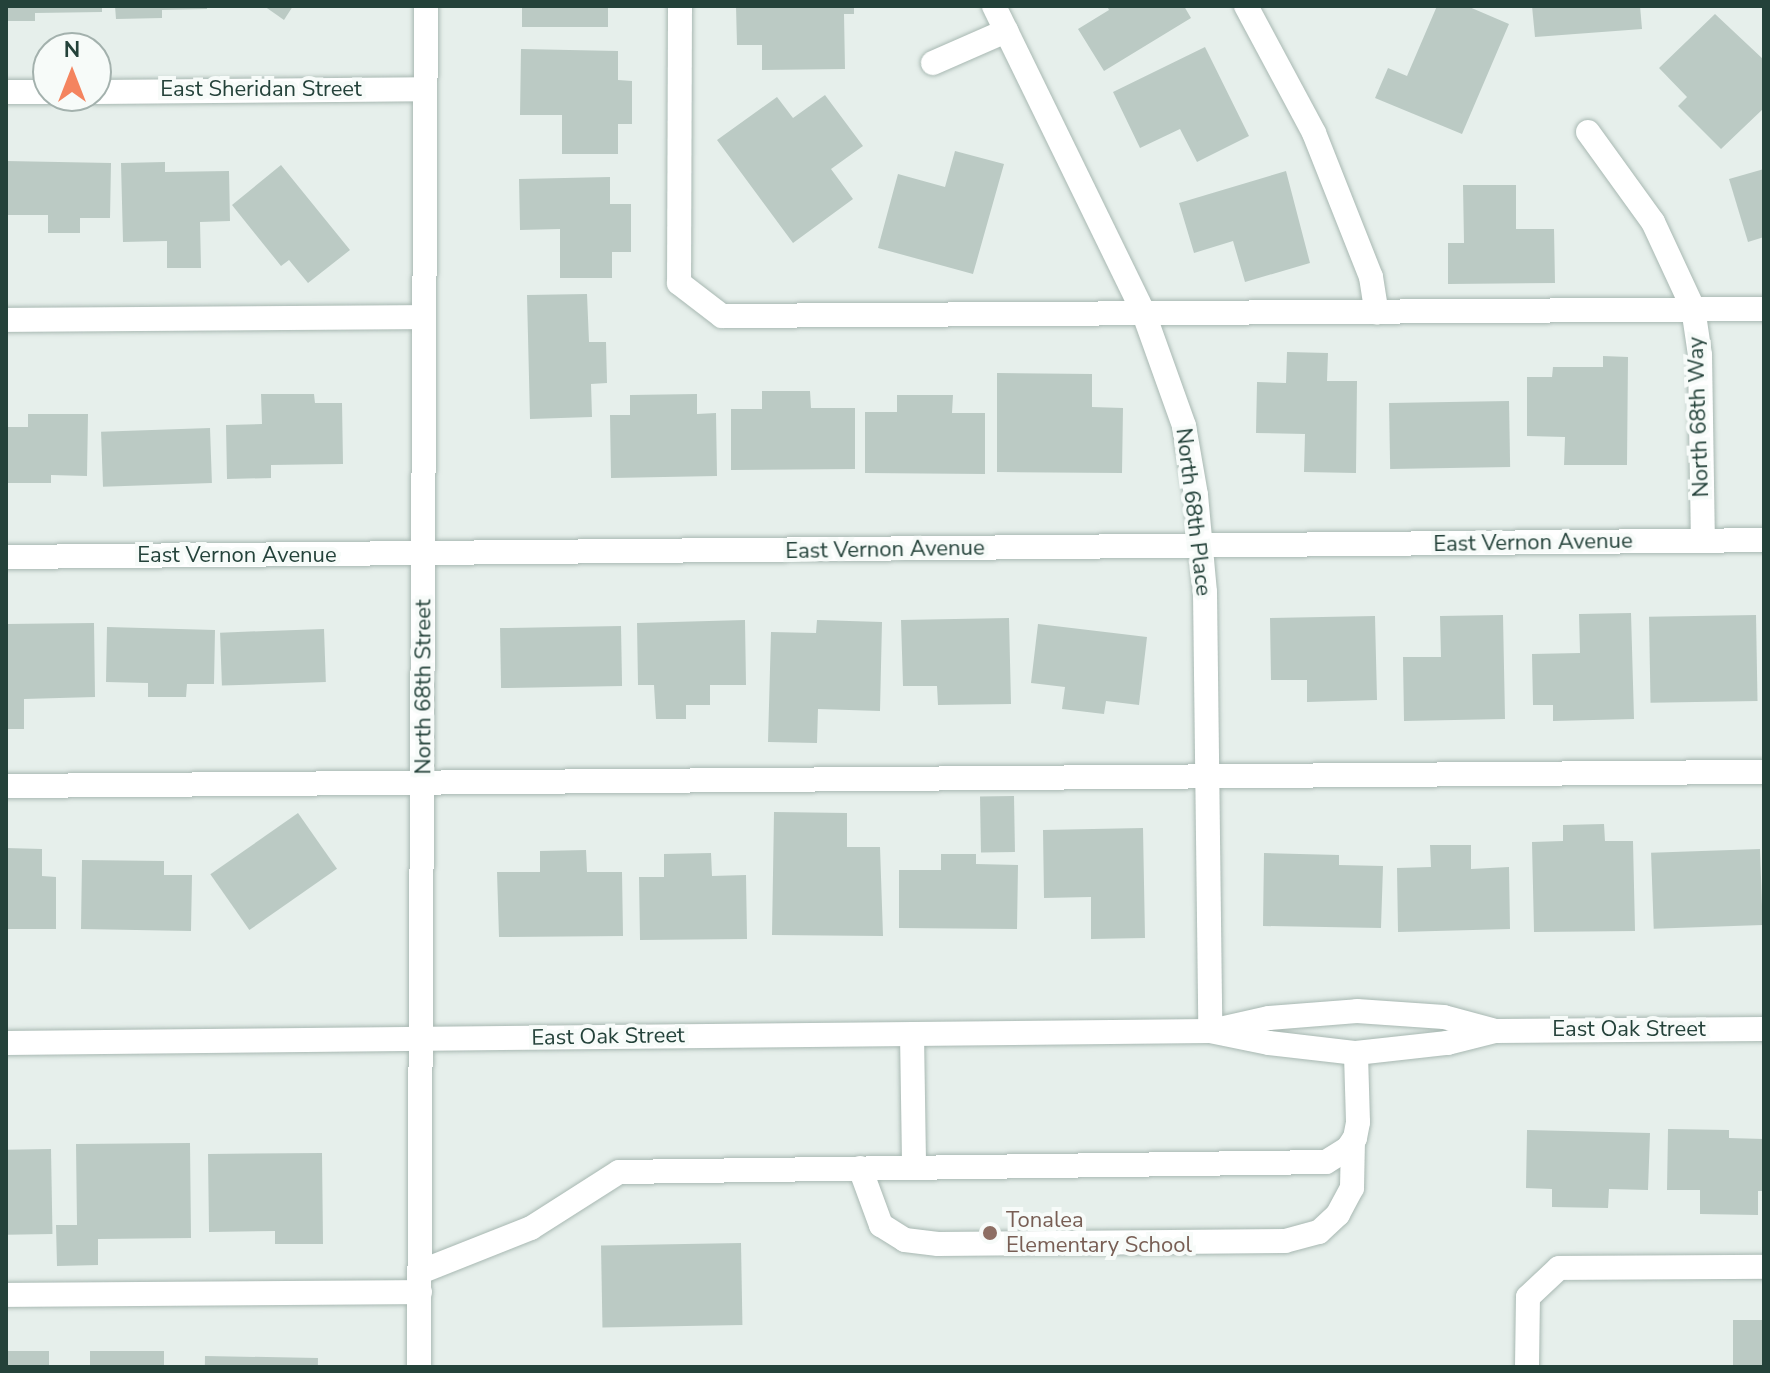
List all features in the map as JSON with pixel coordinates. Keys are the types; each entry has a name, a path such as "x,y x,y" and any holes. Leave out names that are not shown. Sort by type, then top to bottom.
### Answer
{"street":[{"name":"North 68th Street","path":"419,1367 426,6"},
{"path":"680,6 679,283 722,316 1764,309"},
{"name":"North 68th Place","path":"994,6 1144,314 1164,360 1184,426 1205,592 1210,1031"},
{"path":"1246,6 1314,133 1371,277 1377,313"},
{"path":"933,63 1006,31"},
{"name":"East Sheridan Street","path":"112,92 425,89"},
{"path":"6,92 32,92"},
{"name":"North 68th Way","path":"1588,132 1653,222 1693,308 1700,355 1703,540"},
{"path":"6,320 424,317"},
{"name":"East Vernon Avenue","path":"6,557 1201,548 1764,540"},
{"path":"6,786 1764,772"},
{"name":"East Oak Street","path":"6,1043 1210,1031 1269,1018 1357,1011 1444,1017 1495,1031"},
{"name":"East Oak Street","path":"1210,1031 1269,1043 1356,1053 1447,1043 1495,1031 1764,1029"},
{"path":"912,1034 914,1168"},
{"path":"860,1168 881,1225 905,1240 938,1244 1285,1241 1319,1232 1338,1214 1352,1188 1353,1141 1358,1122 1356,1053"},
{"path":"6,1295 420,1282 531,1228 619,1172 1326,1162 1353,1141"},
{"path":"1527,1367 1528,1297 1559,1268 1764,1267"}],"building":[{"path":"6,6 102,6 102,12 35,13 35,21 6,21"},
{"path":"115,6 207,6 207,9 162,10 162,18 116,19"},
{"path":"264,6 293,6 284,20"},
{"path":"522,6 608,6 608,27 522,27"},
{"path":"736,6 854,6 854,14 844,14 845,69 762,70 762,45 737,45"},
{"path":"1107,6 1184,6 1191,18 1104,71 1078,29 1109,10"},
{"path":"1437,6 1467,6 1509,24 1462,134 1375,98 1388,68 1407,76"},
{"path":"1532,6 1640,6 1642,29 1535,37"},
{"path":"1715,14 1764,60 1764,108 1721,149 1678,106 1687,97 1659,68"},
{"path":"1205,47 1249,136 1197,162 1180,129 1140,148 1113,92"},
{"path":"521,49 618,51 618,80 632,81 632,124 618,124 618,154 562,154 562,115 520,115"},
{"path":"825,95 863,146 831,169 853,199 793,243 717,140 777,97 793,118"},
{"path":"955,151 1004,164 973,274 878,248 898,174 945,187"},
{"path":"6,161 111,163 110,218 80,218 80,233 48,233 48,215 6,215"},
{"path":"165,162 165,172 229,171 230,221 200,222 201,268 167,268 167,241 123,242 121,163"},
{"path":"281,165 350,250 308,283 289,260 281,266 232,205"},
{"path":"1764,169 1764,237 1748,242 1729,179"},
{"path":"1286,171 1310,263 1245,282 1233,241 1194,253 1179,203"},
{"path":"610,177 610,204 631,204 631,252 612,252 612,278 560,278 560,229 520,230 519,179"},
{"path":"1463,185 1516,185 1516,229 1554,229 1555,283 1448,284 1448,243 1464,243"},
{"path":"587,294 589,342 606,342 607,383 591,384 592,417 530,419 527,295"},
{"path":"1287,352 1328,353 1327,381 1357,381 1356,473 1304,472 1305,434 1256,433 1257,382 1286,383"},
{"path":"1603,356 1628,357 1627,465 1564,465 1565,437 1527,436 1527,377 1552,377 1553,367 1603,367"},
{"path":"997,373 1092,374 1092,407 1123,408 1122,473 997,472"},
{"path":"762,391 810,391 811,408 855,408 855,469 731,470 731,409 762,409"},
{"path":"261,394 314,394 315,403 342,403 343,464 271,465 271,478 227,479 226,425 262,424"},
{"path":"697,394 697,414 716,413 717,476 611,478 610,415 630,415 630,395"},
{"path":"897,395 953,395 952,413 985,413 985,474 865,473 865,412 897,412"},
{"path":"1509,401 1510,467 1390,469 1389,403"},
{"path":"28,414 88,414 87,476 51,475 51,483 6,483 6,427 28,427"},
{"path":"210,428 212,483 103,487 101,432"},
{"path":"1631,613 1634,719 1553,721 1553,705 1533,705 1532,654 1580,653 1579,614"},
{"path":"1503,615 1505,719 1404,721 1403,657 1441,657 1440,616"},
{"path":"1756,615 1758,701 1651,703 1649,617"},
{"path":"1375,616 1377,700 1307,702 1307,680 1271,680 1270,618"},
{"path":"1009,618 1011,704 938,705 937,686 903,686 901,620"},
{"path":"745,620 746,685 710,685 710,705 686,705 686,719 656,719 654,685 638,685 637,623"},
{"path":"817,620 882,622 880,711 818,709 817,743 768,742 771,632 816,633"},
{"path":"94,623 95,697 24,699 24,729 6,729 6,624"},
{"path":"1038,624 1147,637 1139,705 1106,701 1104,714 1062,709 1065,687 1031,683"},
{"path":"621,626 622,686 501,688 500,628"},
{"path":"107,627 215,630 214,684 187,684 186,697 148,697 148,683 106,682"},
{"path":"324,629 326,682 222,686 220,633"},
{"path":"1014,796 1015,852 981,853 980,797"},
{"path":"774,812 847,813 847,847 880,847 883,936 772,935"},
{"path":"298,813 337,869 249,930 210,874"},
{"path":"1604,824 1605,841 1633,841 1635,931 1534,932 1532,842 1563,841 1563,825"},
{"path":"1143,828 1145,938 1091,939 1091,897 1044,898 1043,830"},
{"path":"1430,845 1471,845 1471,869 1509,867 1510,929 1398,932 1397,868 1431,867"},
{"path":"6,848 42,849 42,876 56,877 56,929 6,929"},
{"path":"1760,849 1763,925 1654,929 1651,853"},
{"path":"586,850 587,872 622,872 623,936 499,937 497,872 540,872 540,851"},
{"path":"711,853 712,876 746,875 747,939 640,940 639,877 664,877 664,854"},
{"path":"1264,853 1339,855 1339,865 1383,866 1381,928 1263,926"},
{"path":"941,854 976,854 976,864 1018,865 1017,929 899,928 899,870 941,870"},
{"path":"82,860 164,861 164,875 192,875 191,931 81,929"},
{"path":"1668,1129 1729,1130 1729,1138 1764,1139 1764,1191 1758,1191 1758,1215 1700,1214 1700,1190 1667,1190"},
{"path":"1527,1130 1650,1133 1648,1190 1609,1189 1608,1208 1552,1207 1552,1189 1526,1188"},
{"path":"190,1143 191,1238 98,1239 98,1265 57,1266 56,1225 77,1225 76,1144"},
{"path":"51,1149 52,1234 7,1235 6,1150"},
{"path":"322,1153 323,1244 275,1244 275,1231 209,1232 208,1154"},
{"path":"741,1243 742,1325 602,1327 601,1245"},
{"path":"1733,1320 1764,1320 1764,1367 1733,1367"},
{"path":"6,1351 49,1351 49,1367 6,1367"},
{"path":"90,1351 164,1351 164,1367 90,1367"},
{"path":"205,1356 318,1358 318,1367 205,1367"}],"place":[{"name":"Tonalea Elementary School","path":"990,1233"}]}
